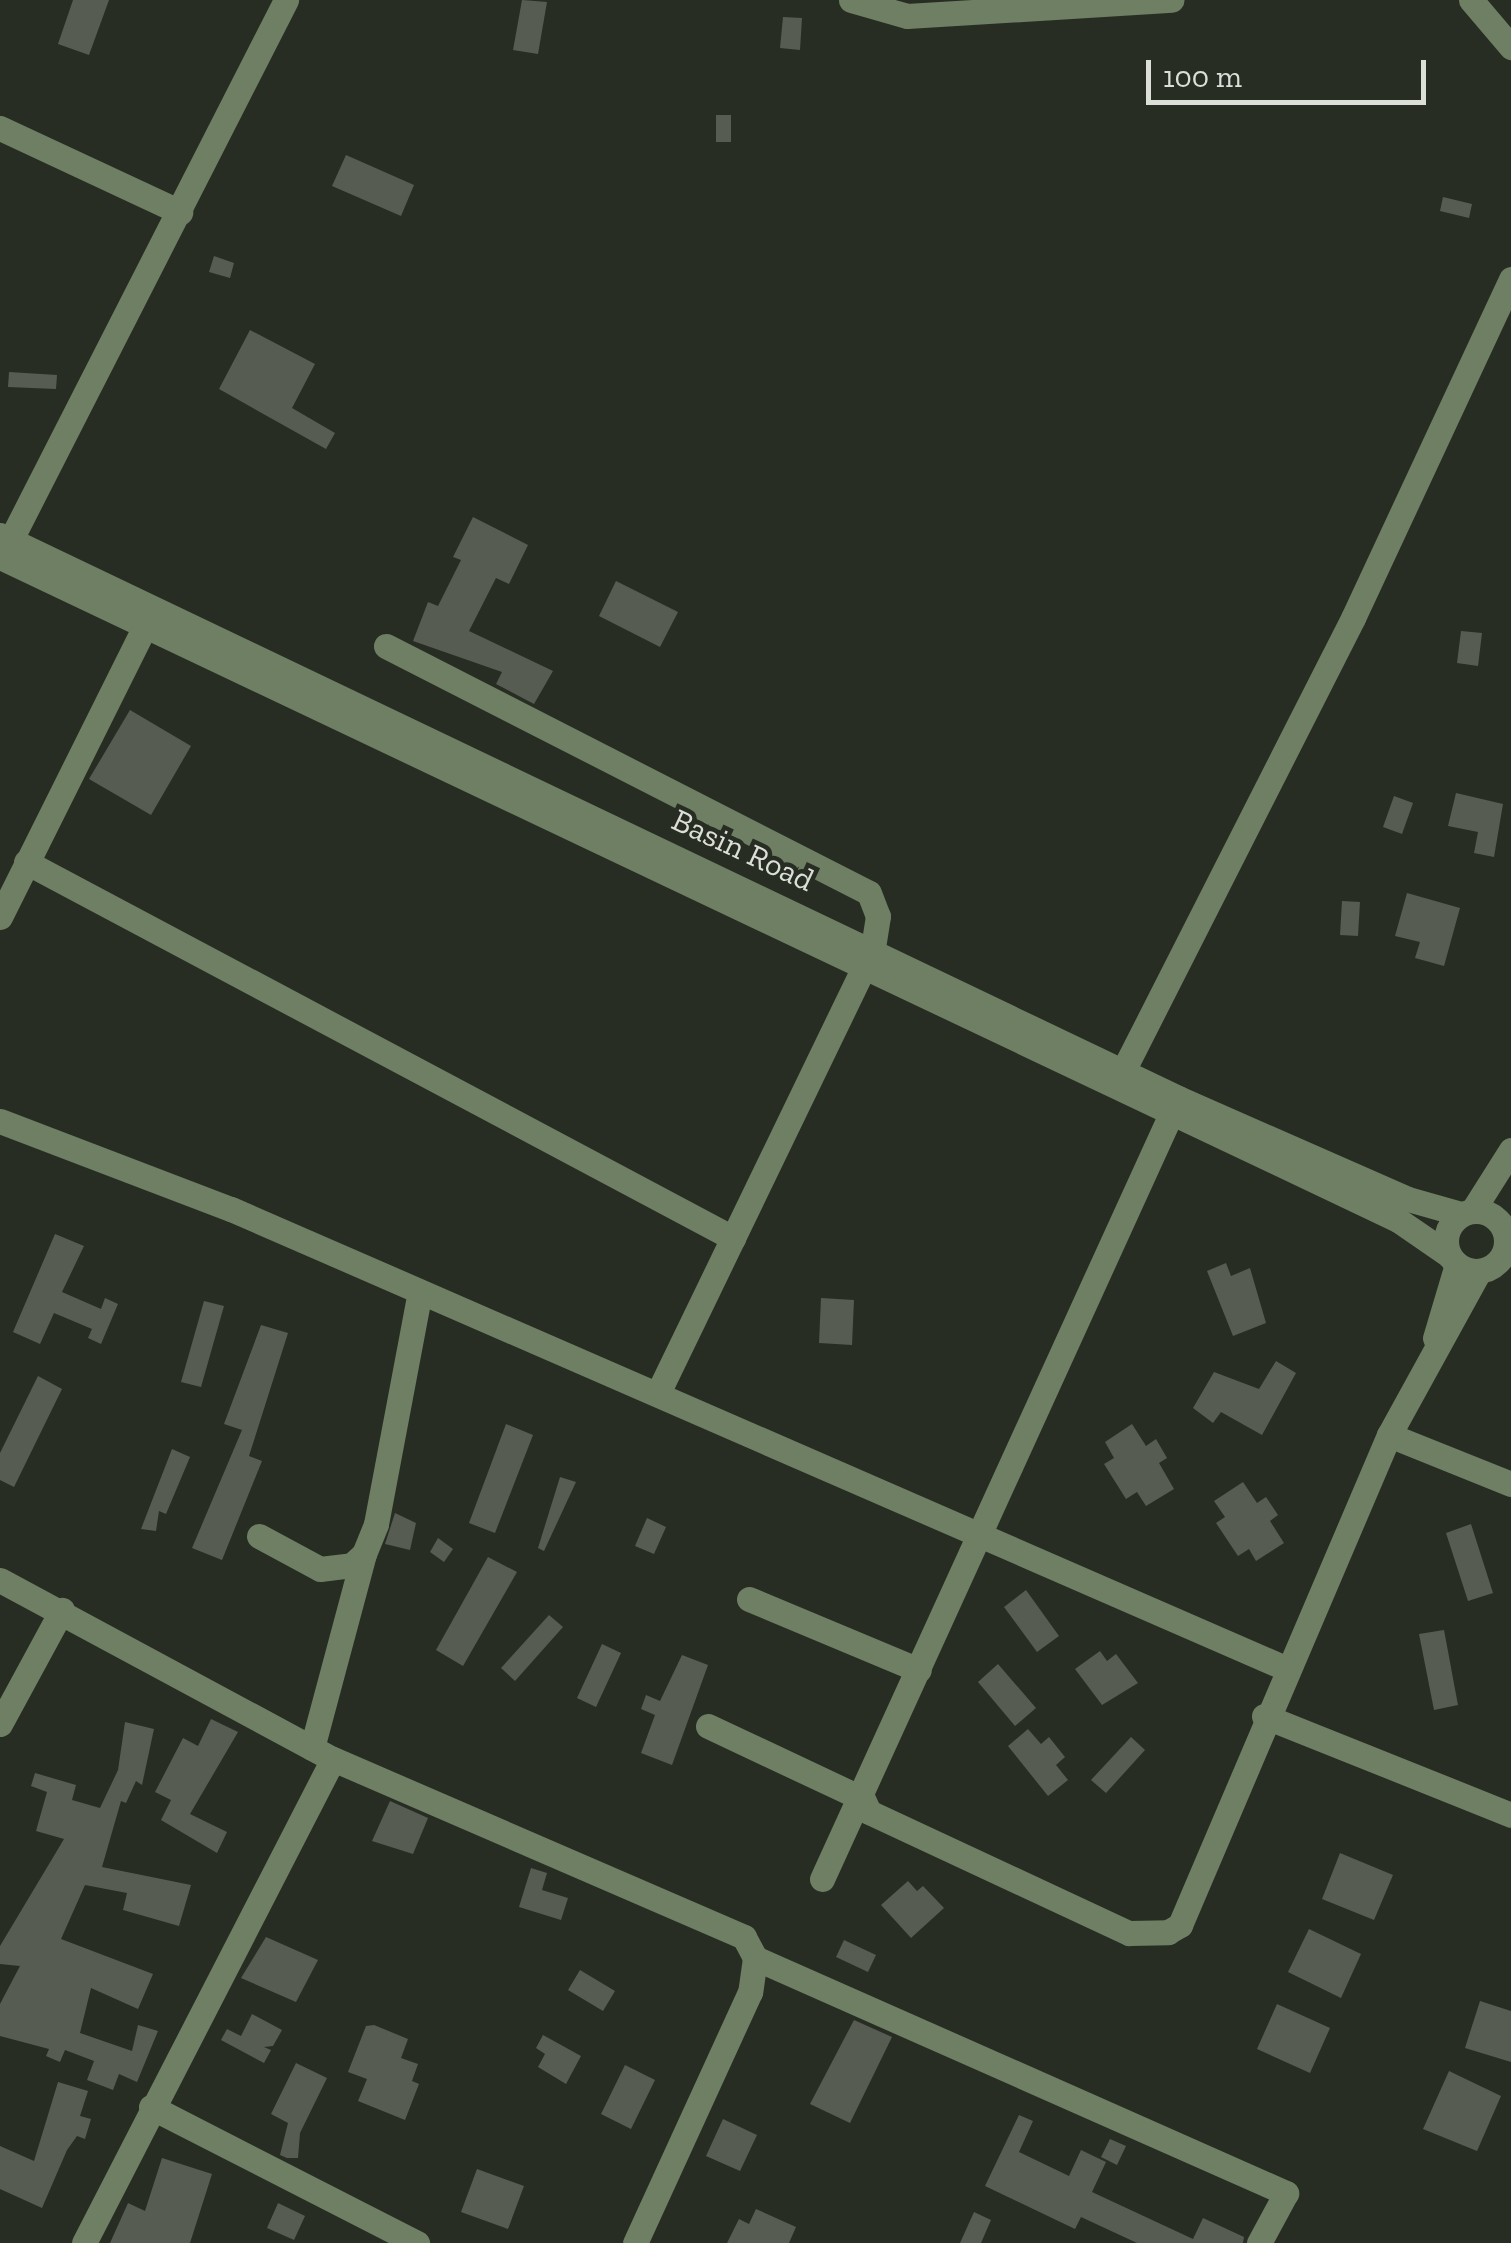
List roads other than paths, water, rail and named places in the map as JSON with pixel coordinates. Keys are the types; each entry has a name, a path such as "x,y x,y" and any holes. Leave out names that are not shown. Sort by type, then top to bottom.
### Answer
{"street":[{"path":"3,547 180,212 286,0"},
{"path":"851,0 907,16 1172,0"},
{"path":"1471,0 1511,47"},
{"path":"0,128 180,212"},
{"path":"1124,1069 1353,618 1511,279"},
{"name":"Basin Road","path":"3,547 144,628 597,828"},
{"name":"Basin Road","path":"3,547 869,957 1408,1199 1467,1212 1502,1226"},
{"path":"0,917 144,628"},
{"path":"386,646 869,893 878,916 869,957 658,1394"},
{"path":"26,862 733,1238"},
{"name":"Basin Road","path":"869,957 1170,1116 1398,1220 1479,1263"},
{"path":"822,1879 864,1799 980,1531 1170,1116"},
{"path":"2,1126 231,1210 419,1296 980,1531 1286,1668"},
{"path":"1479,1263 1447,1232 1467,1212 1508,1155"},
{"path":"708,1726 864,1799 870,1812 1129,1933 1168,1932 1180,1924 1264,1716 1388,1435 1502,1226 1508,1155"},
{"path":"84,2243 322,1754 364,1554 376,1524 419,1296"},
{"path":"1388,1435 1511,1484"},
{"path":"259,1536 320,1569 352,1565 364,1554"},
{"path":"0,1580 62,1610 322,1754 744,1936 755,1958 750,1992 635,2243"},
{"path":"749,1599 919,1670"},
{"path":"0,1724 62,1610"},
{"path":"1264,1716 1511,1815"},
{"path":"755,1958 1286,2192 1259,2243"},
{"path":"151,2106 418,2243"}]}
